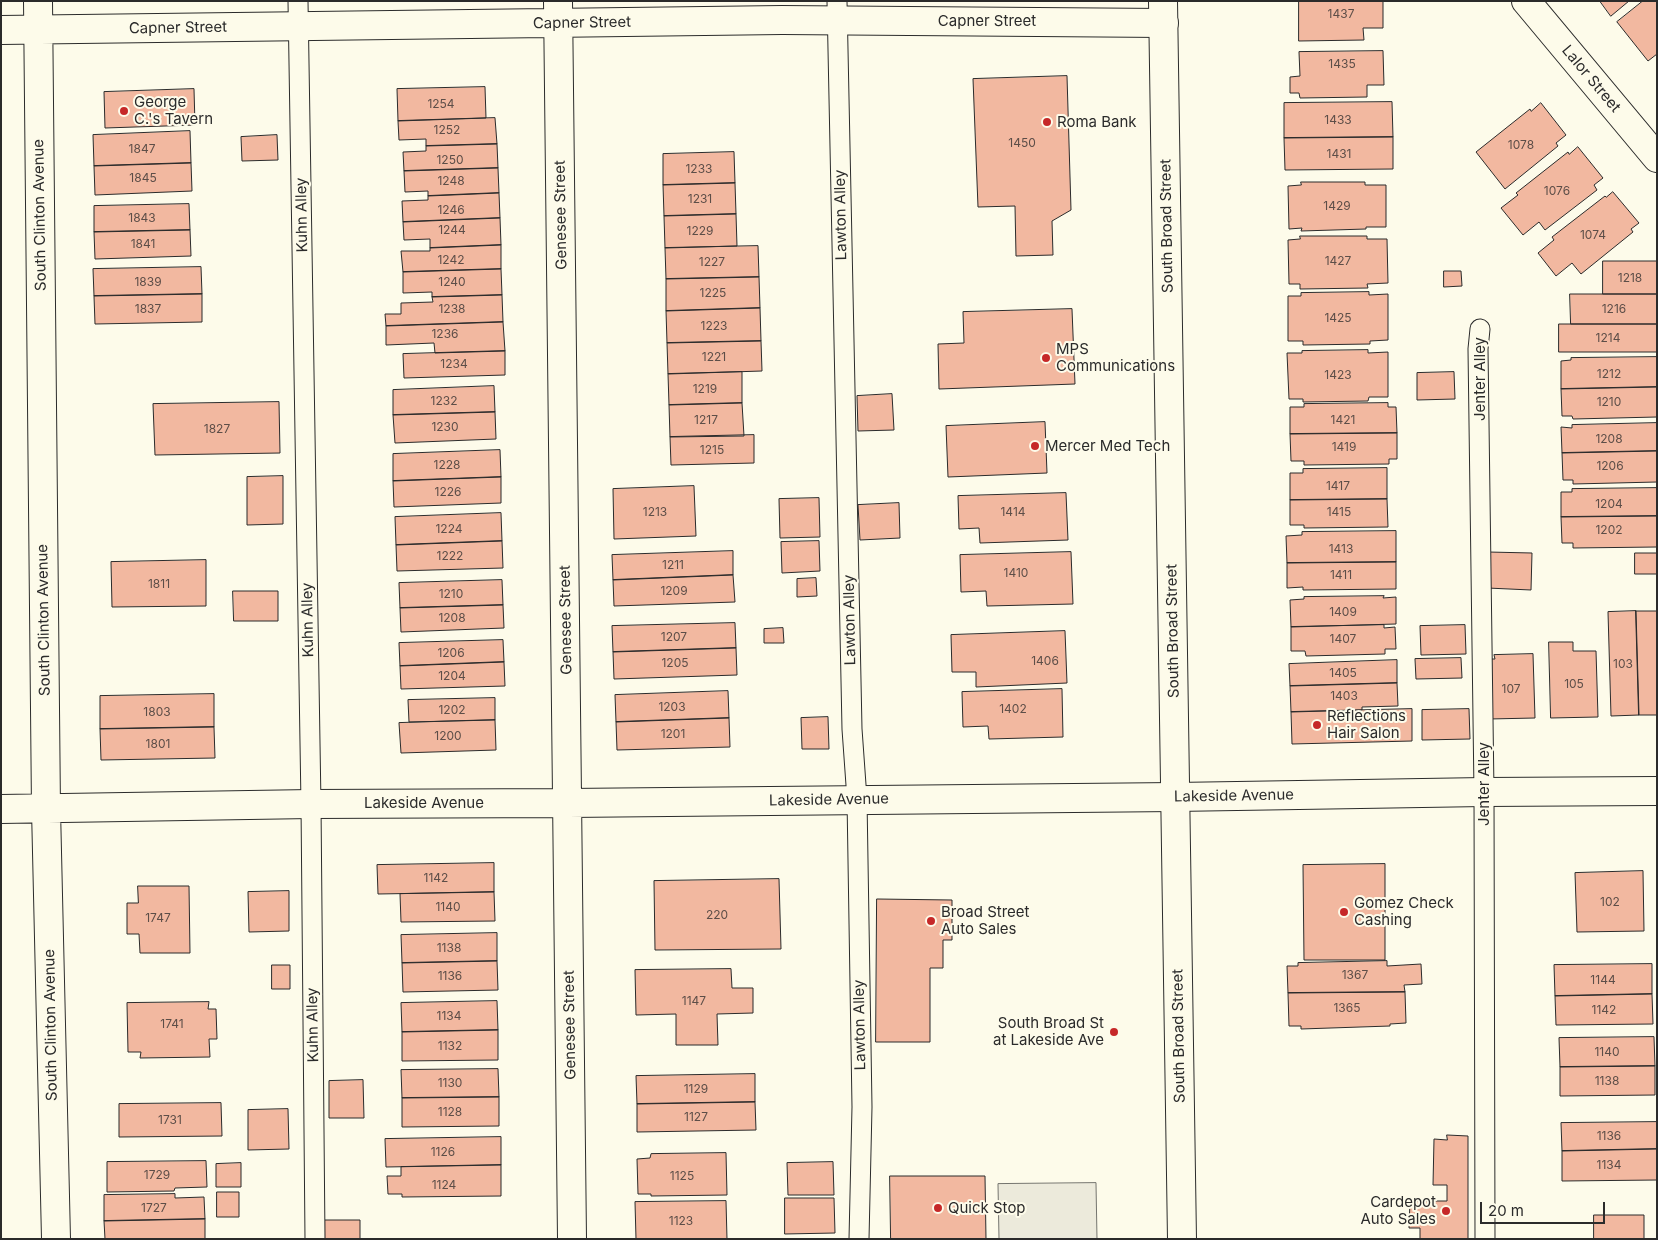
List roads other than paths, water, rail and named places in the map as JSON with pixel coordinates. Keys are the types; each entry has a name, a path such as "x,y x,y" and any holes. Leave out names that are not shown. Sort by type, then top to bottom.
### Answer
{"street":[{"name":"South Clinton Avenue","path":"38,1 46,809 56,1239"},
{"name":"Lalor Street","path":"1526,1 1657,158"},
{"name":"Capner Street","path":"1,30 38,30 298,14 1164,9"},
{"name":"South Broad Street","path":"1164,9 1182,1239"},
{"name":"Genesee Street","path":"558,12 572,1239"},
{"name":"Lakeside Avenue","path":"1,809 311,804 1657,791"}],"lane":[{"name":"Lawton Alley","path":"837,11 852,729 857,799 862,1107 859,1239"},
{"name":"Kuhn Alley","path":"298,14 311,804 315,1239"},
{"name":"Jenter Alley","path":"1480,328 1478,350 1484,792 1485,1239"}],"place":[{"name":"George C.'s Tavern","path":"124,111"},
{"name":"Roma Bank","path":"1047,122"},
{"name":"MPS Communications","path":"1046,358"},
{"name":"Mercer Med Tech","path":"1035,446"},
{"name":"Reflections Hair Salon","path":"1317,725"},
{"name":"Gomez Check Cashing","path":"1344,912"},
{"name":"Broad Street Auto Sales","path":"931,921"},
{"name":"South Broad St at Lakeside Ave","path":"1114,1032"},
{"name":"Quick Stop","path":"938,1208"},
{"name":"Cardepot Auto Sales","path":"1446,1211"}]}
